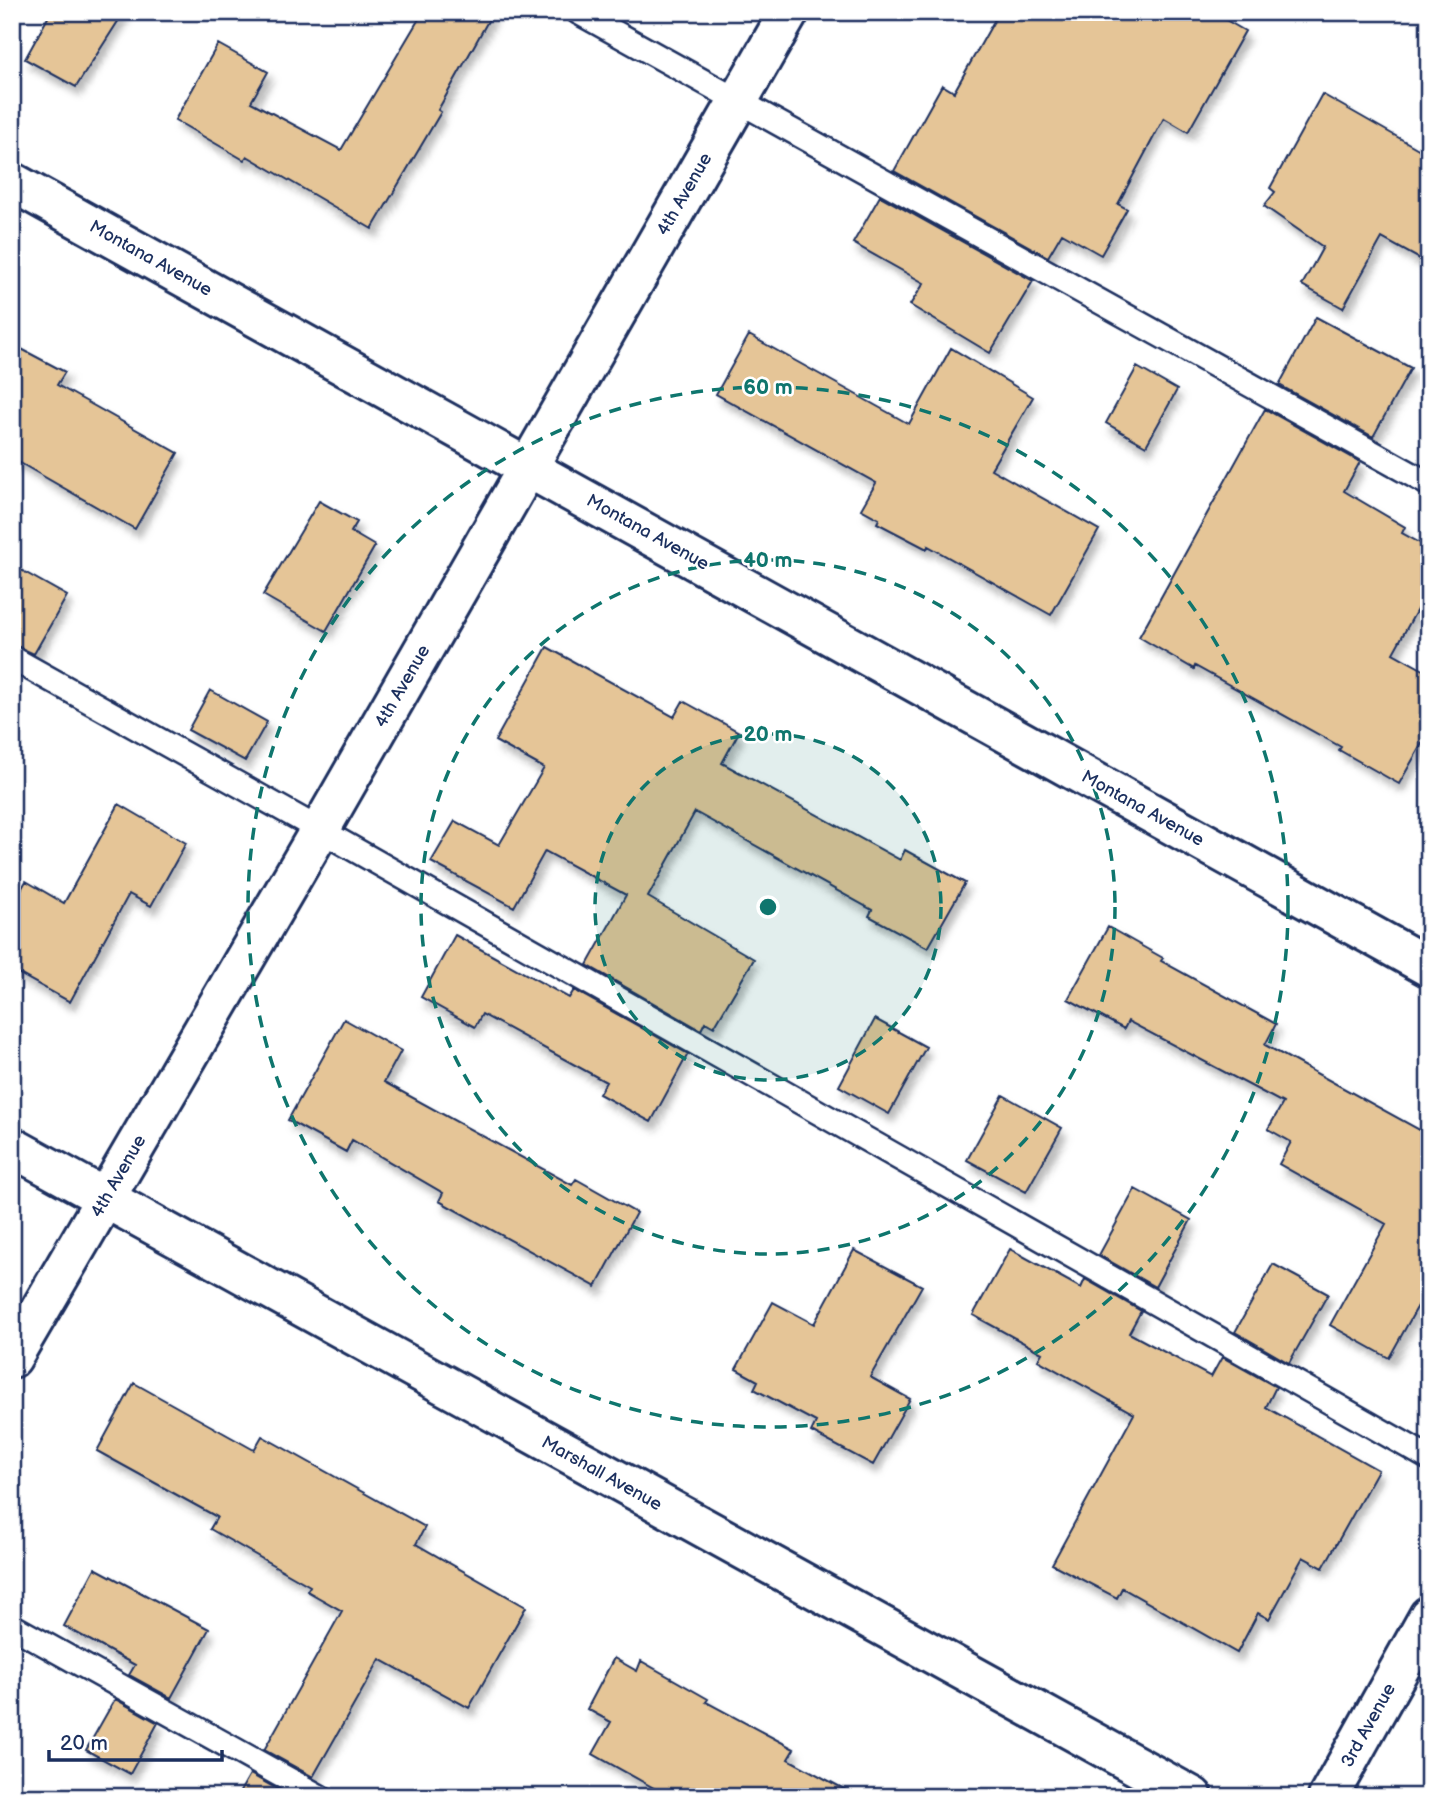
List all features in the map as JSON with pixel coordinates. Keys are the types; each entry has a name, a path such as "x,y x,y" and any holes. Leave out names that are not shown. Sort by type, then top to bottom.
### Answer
{"street":[{"name":"4th Avenue","path":"12,1358 320,830 789,12"},
{"name":"Montana Avenue","path":"12,182 1429,967"},
{"name":"Marshall Avenue","path":"12,1147 1193,1797"},
{"name":"3rd Avenue","path":"1328,1797 1429,1616"}],"lane":[{"path":"578,12 1429,484"},
{"path":"12,659 320,830 1429,1458"},
{"path":"12,1626 320,1797"}],"building":[{"path":"51,12 124,12 76,87 25,59"},
{"path":"423,12 493,12 438,110 441,112 372,229 247,156 244,160 175,120 218,44 268,72 251,102 341,150"},
{"path":"999,12 1212,12 1245,31 1188,132 1164,118 1118,204 1127,209 1101,255 1062,233 1048,257 894,171 942,85 954,92"},
{"path":"1322,94 1429,155 1429,264 1382,238 1343,308 1302,285 1323,247 1264,206 1275,192 1270,188"},
{"path":"880,196 1033,281 990,353 910,305 924,283 853,243"},
{"path":"1316,317 1411,368 1373,437 1279,385"},
{"path":"749,335 909,424 951,348 1033,397 991,469 1099,530 1051,615 928,546 927,549 877,523 879,519 861,509 876,483 716,394"},
{"path":"12,344 65,372 57,385 178,453 135,529 15,460 12,465"},
{"path":"1137,367 1177,390 1146,446 1106,423"},
{"path":"1265,409 1360,462 1344,491 1405,527 1402,533 1429,548 1429,588 1393,653 1429,673 1429,731 1399,784 1339,750 1341,747 1139,637"},
{"path":"319,501 357,522 351,532 375,546 326,631 263,595"},
{"path":"12,565 67,596 34,654 12,644"},
{"path":"547,647 674,717 683,701 739,732 722,763 900,860 905,850 965,883 928,948 869,916 872,910 695,812 648,897 754,959 714,1027 705,1022 701,1030 587,965 626,895 545,851 514,907 431,862 455,821 499,845 544,768 495,741"},
{"path":"210,690 267,722 245,761 188,730"},
{"path":"119,804 186,843 151,906 129,894 70,1002 12,970 12,905 26,881 64,903"},
{"path":"1108,927 1163,958 1161,961 1276,1024 1265,1045 1429,1135 1429,1286 1389,1358 1330,1325 1386,1224 1279,1164 1291,1142 1268,1129 1283,1103 1128,1021 1124,1029 1068,999"},
{"path":"455,935 569,998 574,990 688,1054 651,1122 599,1094 606,1082 482,1014 475,1027 421,997"},
{"path":"344,1019 401,1051 384,1082 572,1185 576,1179 636,1213 596,1287 439,1201 443,1193 352,1140 346,1152 288,1120"},
{"path":"875,1019 926,1047 889,1114 839,1086"},
{"path":"1003,1095 1062,1128 1026,1192 967,1160"},
{"path":"1135,1189 1191,1220 1155,1287 1099,1255"},
{"path":"1010,1249 1081,1288 1085,1279 1141,1311 1129,1333 1211,1377 1222,1357 1276,1387 1266,1407 1378,1470 1323,1568 1303,1557 1269,1619 1258,1613 1237,1653 1122,1588 1117,1598 1052,1564 1134,1414 1038,1360 1042,1353 973,1315"},
{"path":"854,1250 922,1286 870,1377 910,1399 873,1465 811,1432 816,1422 754,1389 758,1381 736,1369 773,1302 814,1324"},
{"path":"1273,1264 1328,1294 1289,1363 1235,1332"},
{"path":"134,1383 254,1450 262,1436 425,1527 416,1544 526,1607 469,1708 380,1659 313,1777 264,1750 342,1611 307,1591 310,1586 210,1529 217,1517 97,1451"},
{"path":"95,1568 209,1629 171,1698 129,1675 135,1665 64,1626"},
{"path":"614,1658 637,1671 641,1661 708,1699 706,1702 794,1749 788,1759 859,1797 670,1797 593,1754 611,1722 587,1709"},
{"path":"115,1699 158,1723 130,1774 86,1750"},
{"path":"250,1774 291,1797 237,1797"}]}
